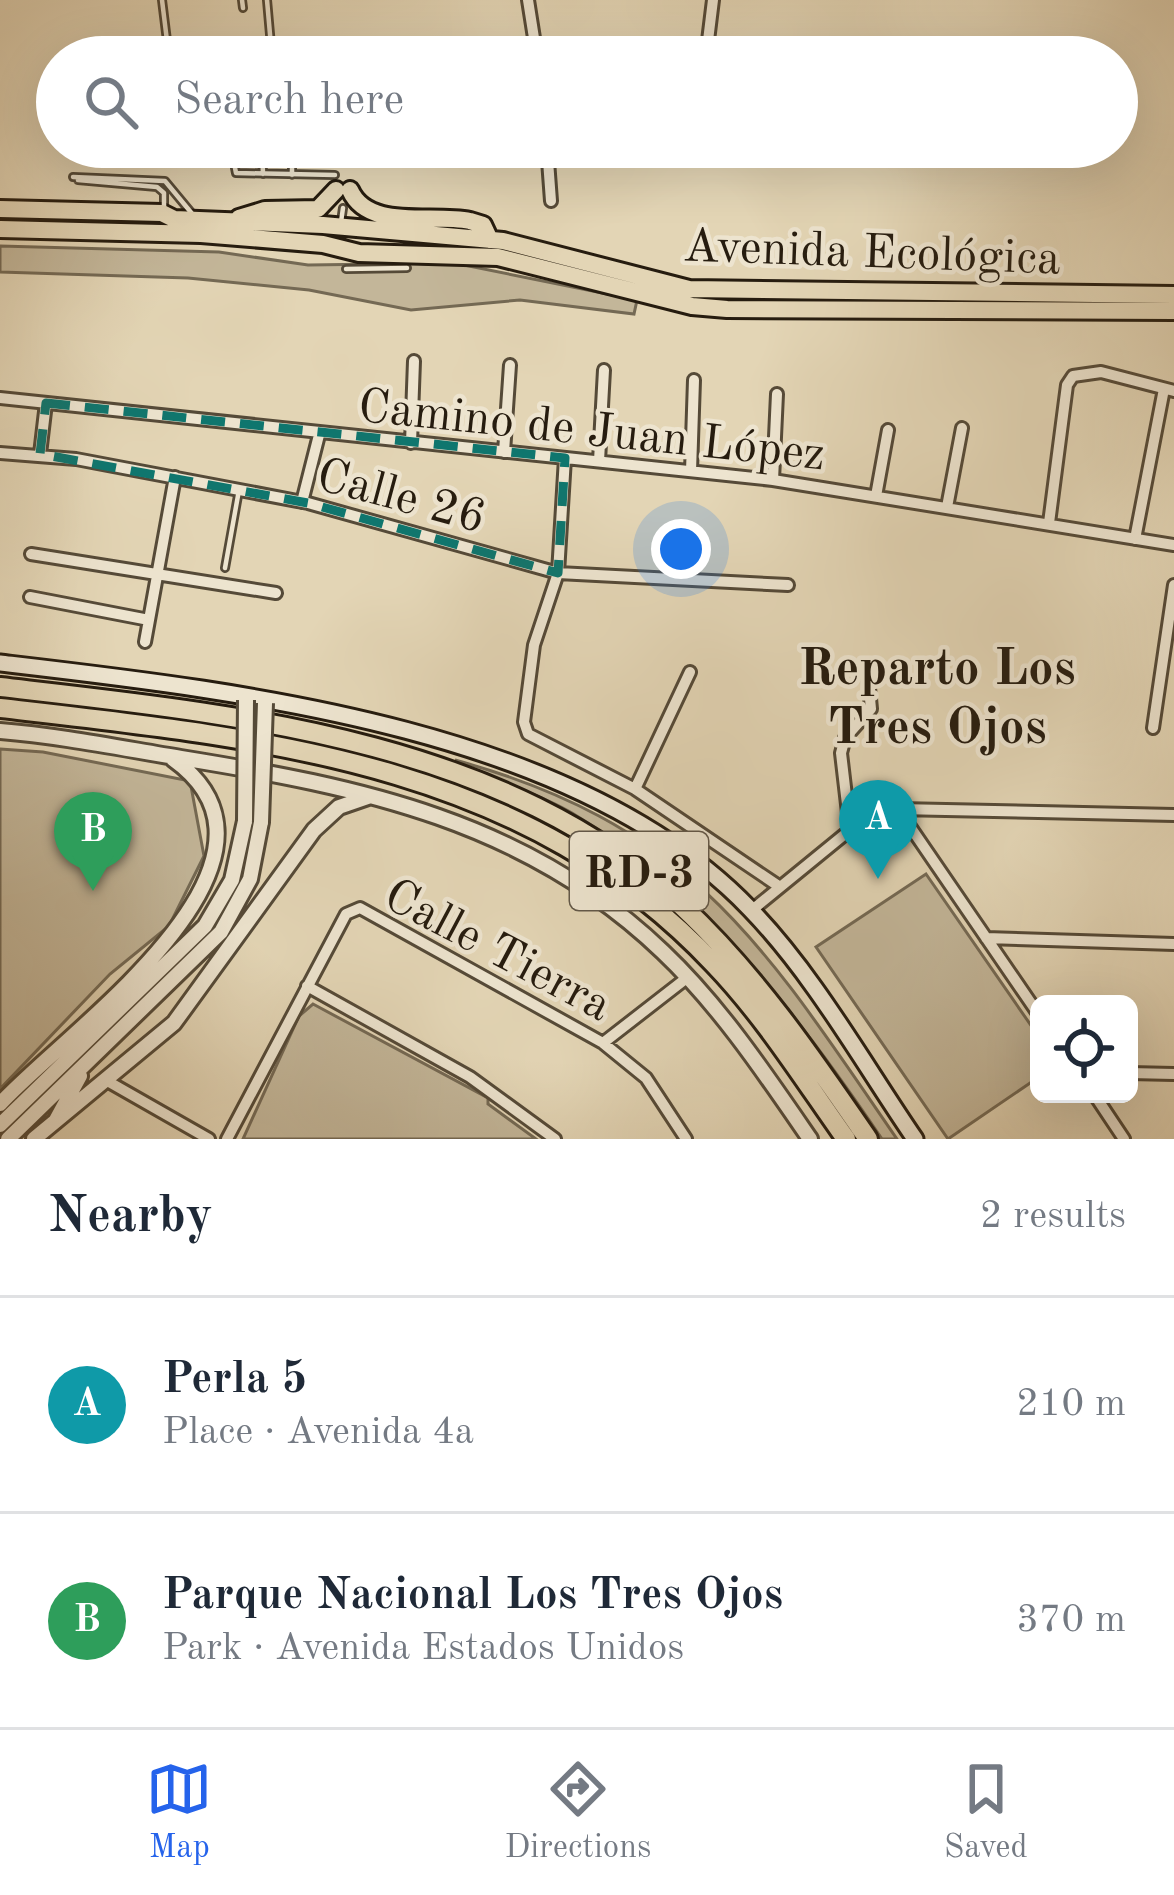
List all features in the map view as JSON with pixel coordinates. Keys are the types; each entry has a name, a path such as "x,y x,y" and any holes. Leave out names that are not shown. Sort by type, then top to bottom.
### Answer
{"highway":[{"name":"RD-3","path":"0,687 234,720 360,745 469,776 545,812 648,878 705,929 787,1024 868,1139"},
{"name":"RD-3","path":"0,708 308,752 435,784 518,818 613,876 691,940 742,998 846,1139"}],"main road":[{"path":"231,230 265,210 318,209 341,191 375,215 470,221 483,225 490,240"},
{"name":"Avenida Ecológica","path":"0,208 163,213 231,230 323,244 360,261 435,254 538,264 692,306 1174,311"},
{"path":"231,230 328,233 340,227 360,236 414,239 435,254"},
{"name":"Avenida Ecológica","path":"340,227 490,240 564,254 689,289 1174,295"},
{"name":"Avenida Ecológica","path":"0,229 231,230"},
{"path":"0,662 265,703 479,751 600,800 668,840 752,910 915,1139"}],"street":[{"path":"528,0 534,36"},
{"path":"709,36 713,0"},
{"path":"549,168 551,201"},
{"path":"411,442 414,361"},
{"path":"504,452 510,365"},
{"path":"598,461 604,370"},
{"path":"1049,523 1067,385 1073,376 1101,372 1169,390 1135,539"},
{"path":"691,471 694,380"},
{"path":"773,481 777,394"},
{"name":"Camino de Juan López","path":"0,398 773,481 1174,545"},
{"path":"40,454 46,404"},
{"path":"947,507 962,428"},
{"path":"876,496 888,430"},
{"path":"302,502 319,435"},
{"name":"Calle 26","path":"0,453 40,454 302,502 559,572 788,585"},
{"path":"565,458 559,572 534,645 524,722 528,734 635,789 777,885"},
{"path":"145,642 175,477"},
{"path":"31,554 276,593"},
{"path":"1153,728 1174,585"},
{"path":"29,597 149,620"},
{"path":"635,789 689,672"},
{"path":"850,830 841,753 845,738 871,709 868,677"},
{"path":"54,1124 101,1040 185,950 232,880 245,821 246,700"},
{"path":"0,1125 201,956 237,908 258,853 265,703"},
{"path":"0,731 169,756 379,796 463,823 534,859 633,927 688,977 810,1139"},
{"path":"0,1103 165,946 200,897 211,868 212,820 200,784 169,756"},
{"path":"34,1139 109,1082 174,1023 327,816 350,801 379,796"},
{"path":"898,809 1030,1002"},
{"path":"752,910 850,830 898,809 1174,814"},
{"name":"Calle Tierra","path":"227,1139 346,914 360,908 603,1042 646,1078 686,1139"},
{"path":"986,938 1174,944"},
{"path":"603,1042 688,977"},
{"path":"307,986 492,1090 555,1139"},
{"path":"8,1139 87,1064"},
{"path":"1138,1073 1174,1074"},
{"path":"109,1082 209,1139"},
{"path":"1100,1103 1124,1139"},
{"path":"54,1124 64,1139"}],"lane":[{"path":"162,0 166,36"},
{"path":"266,0 270,36"},
{"path":"233,168 292,175 341,191 340,227"},
{"path":"263,168 263,174"},
{"path":"292,168 292,175"},
{"path":"163,213 164,193 157,187 73,177 165,181 197,220"},
{"path":"346,269 360,261 407,268"},
{"path":"225,568 239,490"}],"highlighted area":[{"path":"46,403 565,458 558,573 308,503 40,454"}],"shaded area":[{"path":"0,246 219,252 308,265 454,263 637,300 634,314 520,300 411,310 309,290 188,278 0,272"},
{"path":"0,749 43,752 190,781 204,856 169,926 110,974 0,1089"},
{"path":"455,760 537,787 606,820 665,858 716,902 762,952 897,1139 882,1139 745,958 665,880 572,813"},
{"path":"926,874 1030,1024 1030,1083 948,1139 816,947"},
{"path":"313,1004 488,1098 488,1104 536,1139 243,1139 299,1016"}],"place":[{"name":"Perla 5","path":"878,879"},
{"name":"Parque Nacional Los Tres Ojos","path":"93,891"}],"district":[{"name":"Reparto Los Tres Ojos","path":"937,695"}]}
